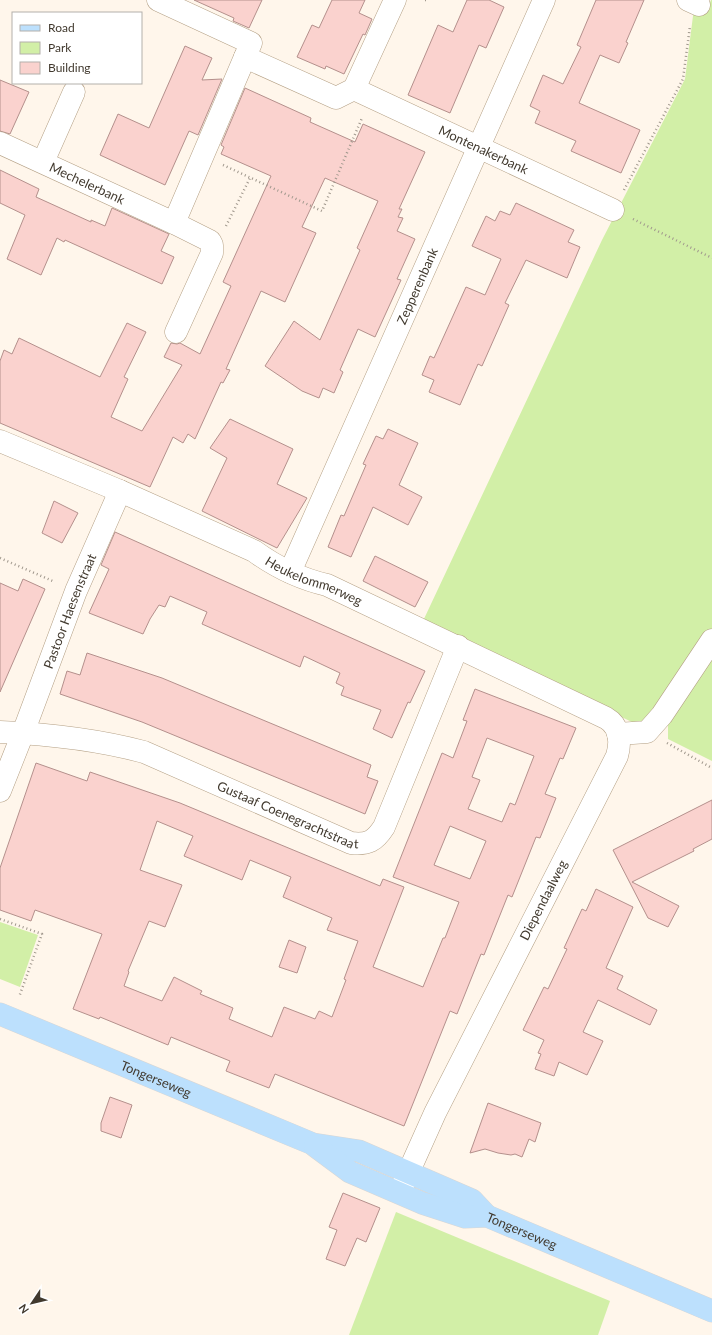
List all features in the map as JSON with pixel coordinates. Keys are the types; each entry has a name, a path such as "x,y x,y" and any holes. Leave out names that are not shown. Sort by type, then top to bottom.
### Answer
{"main road":[{"name":"Tongerseweg","path":"0,1014 313,1144 359,1151 472,1200 487,1216 712,1311"},
{"name":"Tongerseweg","path":"313,1144 350,1172 422,1203 465,1217 487,1216"}],"street":[{"path":"158,0 251,43 174,223"},
{"path":"245,57 336,98 362,93 395,0"},
{"name":"Zepperenbank","path":"290,572 544,0"},
{"path":"43,162 74,92"},
{"name":"Montenakerbank","path":"362,93 613,210"},
{"name":"Mechelerbank","path":"0,143 206,238 212,245"},
{"path":"176,332 212,253 212,245"},
{"name":"Heukelommerweg","path":"0,441 120,491 254,552 268,562 309,581 327,585 458,646 606,718 614,724 618,734"},
{"name":"Pastoor Haesenstraat","path":"0,791 76,591 120,491"},
{"path":"618,734 647,732 662,715 712,640"},
{"name":"Gustaaf Coenegrachtstraat","path":"0,732 23,733 107,744 144,752 351,843 360,844 370,842 378,836 384,826 458,646"},
{"name":"Diependaalweg","path":"399,1192 435,1113 482,1018 617,756 619,744 618,734"}],"path":[{"path":"693,3 683,79 613,210 712,258"},
{"path":"203,156 322,211 362,93"},
{"path":"212,245 218,243 250,178"},
{"path":"0,558 76,591"},
{"path":"647,732 712,768"},
{"path":"0,920 42,934 19,997"}],"green space":[{"path":"711,0 712,628 649,717 636,724 423,621 602,240 685,79 694,8 705,12"},
{"path":"712,657 712,761 668,739 668,724"},
{"path":"0,922 38,935 20,987 0,979"},
{"path":"396,1212 610,1301 598,1335 349,1335"}],"building":[{"path":"194,0 262,0 249,28 233,21 234,18"},
{"path":"332,0 365,0 359,13 372,19 365,35 363,34 344,74 326,66 325,69 297,57 312,25 319,28"},
{"path":"467,0 489,0 504,7 486,48 479,45 450,113 408,95 438,25 453,32"},
{"path":"596,0 644,0 626,42 628,43 619,63 600,55 579,103 640,130 621,173 571,151 576,141 535,123 540,111 530,106 543,75 563,84 581,47 577,45"},
{"path":"185,46 212,58 202,80 222,79 198,135 189,131 165,185 100,155 118,114 149,128"},
{"path":"0,80 29,92 10,134 0,131"},
{"path":"245,88 311,118 310,122 355,142 363,124 425,152 399,209 402,209 398,217 403,218 397,231 415,239 397,279 401,280 375,337 358,329 340,370 343,372 334,393 323,388 319,398 302,391 265,366 294,321 320,340 360,250 357,248 378,201 325,178 302,227 316,233 285,302 261,291 226,369 230,370 223,383 221,382 195,439 188,434 183,443 173,437 150,487 0,423 0,361 4,350 12,354 19,338 100,377 127,323 146,332 124,377 128,379 111,417 142,431 182,365 164,357 171,343 180,343 200,354 231,286 223,282 271,176 221,154 224,147 221,145"},
{"path":"0,170 39,189 36,197 91,222 91,220 105,226 112,208 169,234 161,251 174,257 162,284 65,240 64,242 57,238 41,275 7,259 25,215 0,203"},
{"path":"516,203 574,230 568,242 580,247 567,278 526,260 505,303 509,305 482,366 478,364 460,405 429,392 434,380 422,375 430,356 434,358 466,287 485,295 501,259 472,246 486,216 495,221 500,211 510,215"},
{"path":"230,419 293,449 277,484 307,498 277,548 202,511 227,458 210,448"},
{"path":"388,429 418,443 399,485 422,497 408,525 373,507 351,557 328,547 341,515 344,516 366,465 363,464 376,436 383,439"},
{"path":"54,501 78,513 62,543 42,533"},
{"path":"115,532 425,671 410,703 408,702 392,738 373,729 381,710 341,695 344,687 336,683 340,673 304,656 300,667 202,624 207,612 170,596 165,607 159,605 143,634 89,613 109,569 101,565"},
{"path":"375,556 428,582 415,607 363,581"},
{"path":"23,579 45,589 0,692 0,583 18,591"},
{"path":"87,653 162,678 371,765 367,777 378,781 365,814 142,722 60,694 67,671 80,675"},
{"path":"475,689 576,728 563,759 560,758 545,794 556,798 540,838 536,837 512,897 508,895 484,955 481,954 457,1014 450,1011 404,1126 275,1074 269,1088 226,1071 230,1061 171,1037 168,1045 100,1017 99,1019 73,1009 102,934 35,910 31,921 0,910 0,868 36,763 87,781 90,772 180,803 380,886 383,879 404,887 373,967 423,987 459,902 393,877 442,753 453,758 467,721 463,720","holes":["487,738 534,756 515,805 510,803 502,822 468,809 480,780 472,777","157,821 193,836 184,856 242,880 250,860 291,877 283,897 332,918 327,930 358,941 344,979 346,980 332,1017 319,1011 315,1019 284,1007 272,1037 229,1019 233,1008 200,994 202,991 174,977 162,1001 124,986 129,972 128,971 149,921 165,927 182,885 140,870","450,826 486,841 470,879 434,865"]},
{"path":"712,800 712,839 693,849 694,851 632,882 679,906 668,927 648,918 613,850"},
{"path":"596,889 633,907 606,968 623,976 617,989 657,1010 650,1025 598,1000 583,1032 603,1041 587,1075 559,1062 554,1076 535,1069 541,1054 538,1053 544,1040 523,1030 544,987 548,989 567,949 564,948 582,909 586,911"},
{"path":"289,940 306,947 297,973 279,967"},
{"path":"110,1097 132,1105 121,1138 101,1131 101,1123"},
{"path":"488,1103 541,1123 535,1142 529,1139 522,1157 515,1154 511,1155 498,1153 485,1149 470,1153"},
{"path":"343,1193 380,1208 366,1242 357,1238 345,1266 326,1259 337,1230 329,1227"}]}
